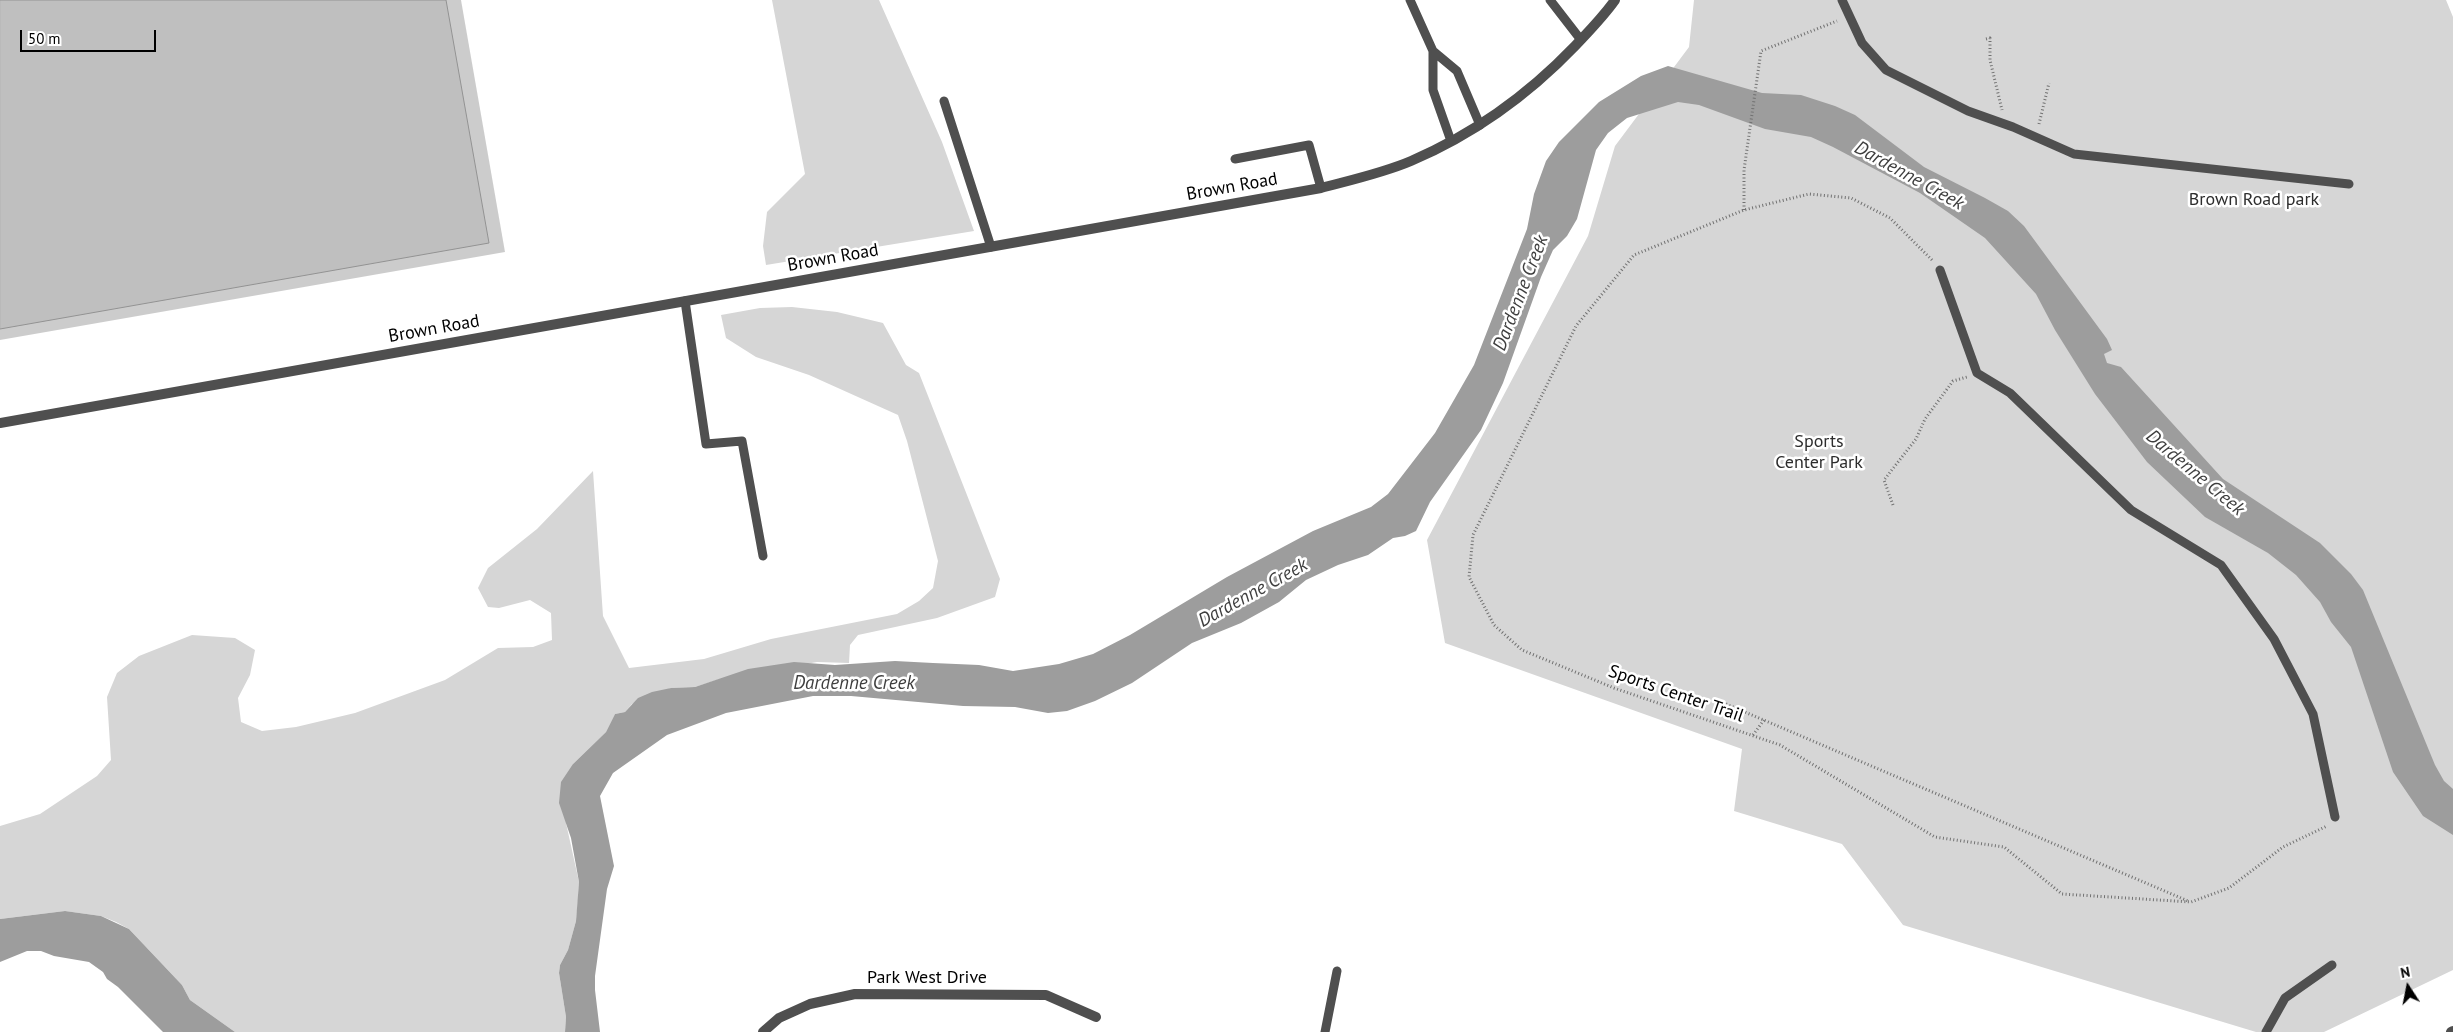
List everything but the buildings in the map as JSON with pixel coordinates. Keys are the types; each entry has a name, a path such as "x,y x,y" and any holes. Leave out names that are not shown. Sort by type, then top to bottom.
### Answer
{"street":[{"name":"Brown Road","path":"0,423 1320,188 1366,176 1411,161 1451,141 1480,125 1519,99 1552,70 1605,15 1615,0"},
{"name":"Park West Drive","path":"763,1032 779,1018 810,1004 856,994 1046,995 1096,1017"}],"lane":[{"path":"1410,0 1433,51 1433,90 1451,141"},
{"path":"1842,0 1862,44 1886,70 1968,111 2006,124 2074,154 2349,184"},
{"path":"1554,2 1580,40"},
{"path":"1433,51 1457,72 1480,125"},
{"path":"944,101 991,247"},
{"path":"1235,158 1309,145 1320,188"},
{"path":"1940,270 1977,373 2010,392 2131,510 2221,565 2274,640 2312,714 2335,817"},
{"path":"685,301 706,444 742,441 764,556"},
{"path":"2266,1032 2285,998 2332,965"},
{"path":"1325,1032 1337,971"}],"path":[{"path":"1744,210 1744,170 1761,51 1850,17"},
{"path":"1986,39 1990,38 1990,60 2006,124"},
{"path":"2036,137 2049,83"},
{"name":"Sports Center Trail","path":"1940,270 1924,251 1890,218 1851,198 1809,194 1744,210 1634,255 1576,326 1473,535 1469,577 1494,625 1522,650 1614,688 1780,745 1935,837 2004,847 2062,894 2191,902 2229,888 2283,846 2328,826 2335,817"},
{"path":"1893,505 1884,480 1916,439 1925,419 1953,381 1977,373"},
{"path":"1726,704 2191,902"},
{"path":"1753,735 1764,720"}],"green space":[{"path":"772,0 879,0 942,142 974,231 766,265 763,246 767,212 805,174"},
{"name":"Sports Center Park","path":"1694,0 2446,0 2453,17 2453,970 2324,1032 2256,1032 1903,925 1842,844 1734,811 1742,749 1445,643 1427,540 1588,236 1615,146 1689,47"},
{"path":"792,307 837,312 883,323 906,365 919,373 1000,579 995,597 937,618 858,635 850,645 849,663 817,662 720,679 695,687 671,688 632,704 625,712 615,714 606,732 573,764 566,823 579,882 576,921 568,950 560,965 559,973 566,1017 565,1032 235,1032 190,1000 182,985 129,929 116,922 101,916 65,911 0,919 0,826 40,814 97,776 111,760 107,697 117,673 139,656 192,635 235,638 255,650 250,675 238,698 241,722 262,731 296,727 355,713 445,680 498,648 533,647 552,640 551,613 530,600 499,608 488,607 478,588 488,568 537,529 593,471 603,616 629,668 704,659 771,639 897,614 919,601 933,588 938,561 907,441 898,415 809,375 756,357 726,338 721,315 760,308"}],"water":[{"name":"Dardenne Creek","path":"1668,66 1762,93 1801,95 1835,106 1855,115 1924,167 2008,211 2024,226 2107,339 2112,350 2104,354 2107,363 2121,367 2223,479 2320,543 2351,574 2363,590 2435,765 2444,781 2453,789 2453,835 2423,816 2393,772 2351,647 2331,622 2320,602 2296,575 2268,553 2205,517 2147,462 2095,394 2055,330 2036,294 1985,238 1920,193 1811,137 1765,129 1699,105 1678,102 1627,118 1608,133 1596,150 1577,219 1567,236 1553,250 1541,277 1503,383 1481,430 1430,502 1416,531 1405,536 1393,538 1368,555 1338,565 1306,580 1279,602 1241,623 1192,643 1132,683 1095,701 1067,711 1048,713 1015,707 963,706 851,696 813,696 726,713 667,735 613,773 600,796 614,866 607,889 595,976 600,1032 565,1032 566,1017 559,973 560,965 568,950 576,921 579,882 571,838 559,803 561,782 573,764 606,732 615,714 625,712 638,698 652,692 671,688 695,687 748,669 794,662 835,665 895,661 979,665 1013,671 1059,664 1093,654 1130,635 1227,577 1313,531 1371,507 1388,494 1435,433 1474,365 1527,229 1534,194 1546,161 1559,142 1599,102 1641,76"},
{"path":"65,911 101,916 129,929 182,985 190,1000 235,1032 163,1032 118,987 107,979 103,972 89,962 54,956 41,951 27,951 0,962 0,919"}],"park label":[{"name":"Brown Road park","path":"2254,200"}]}
